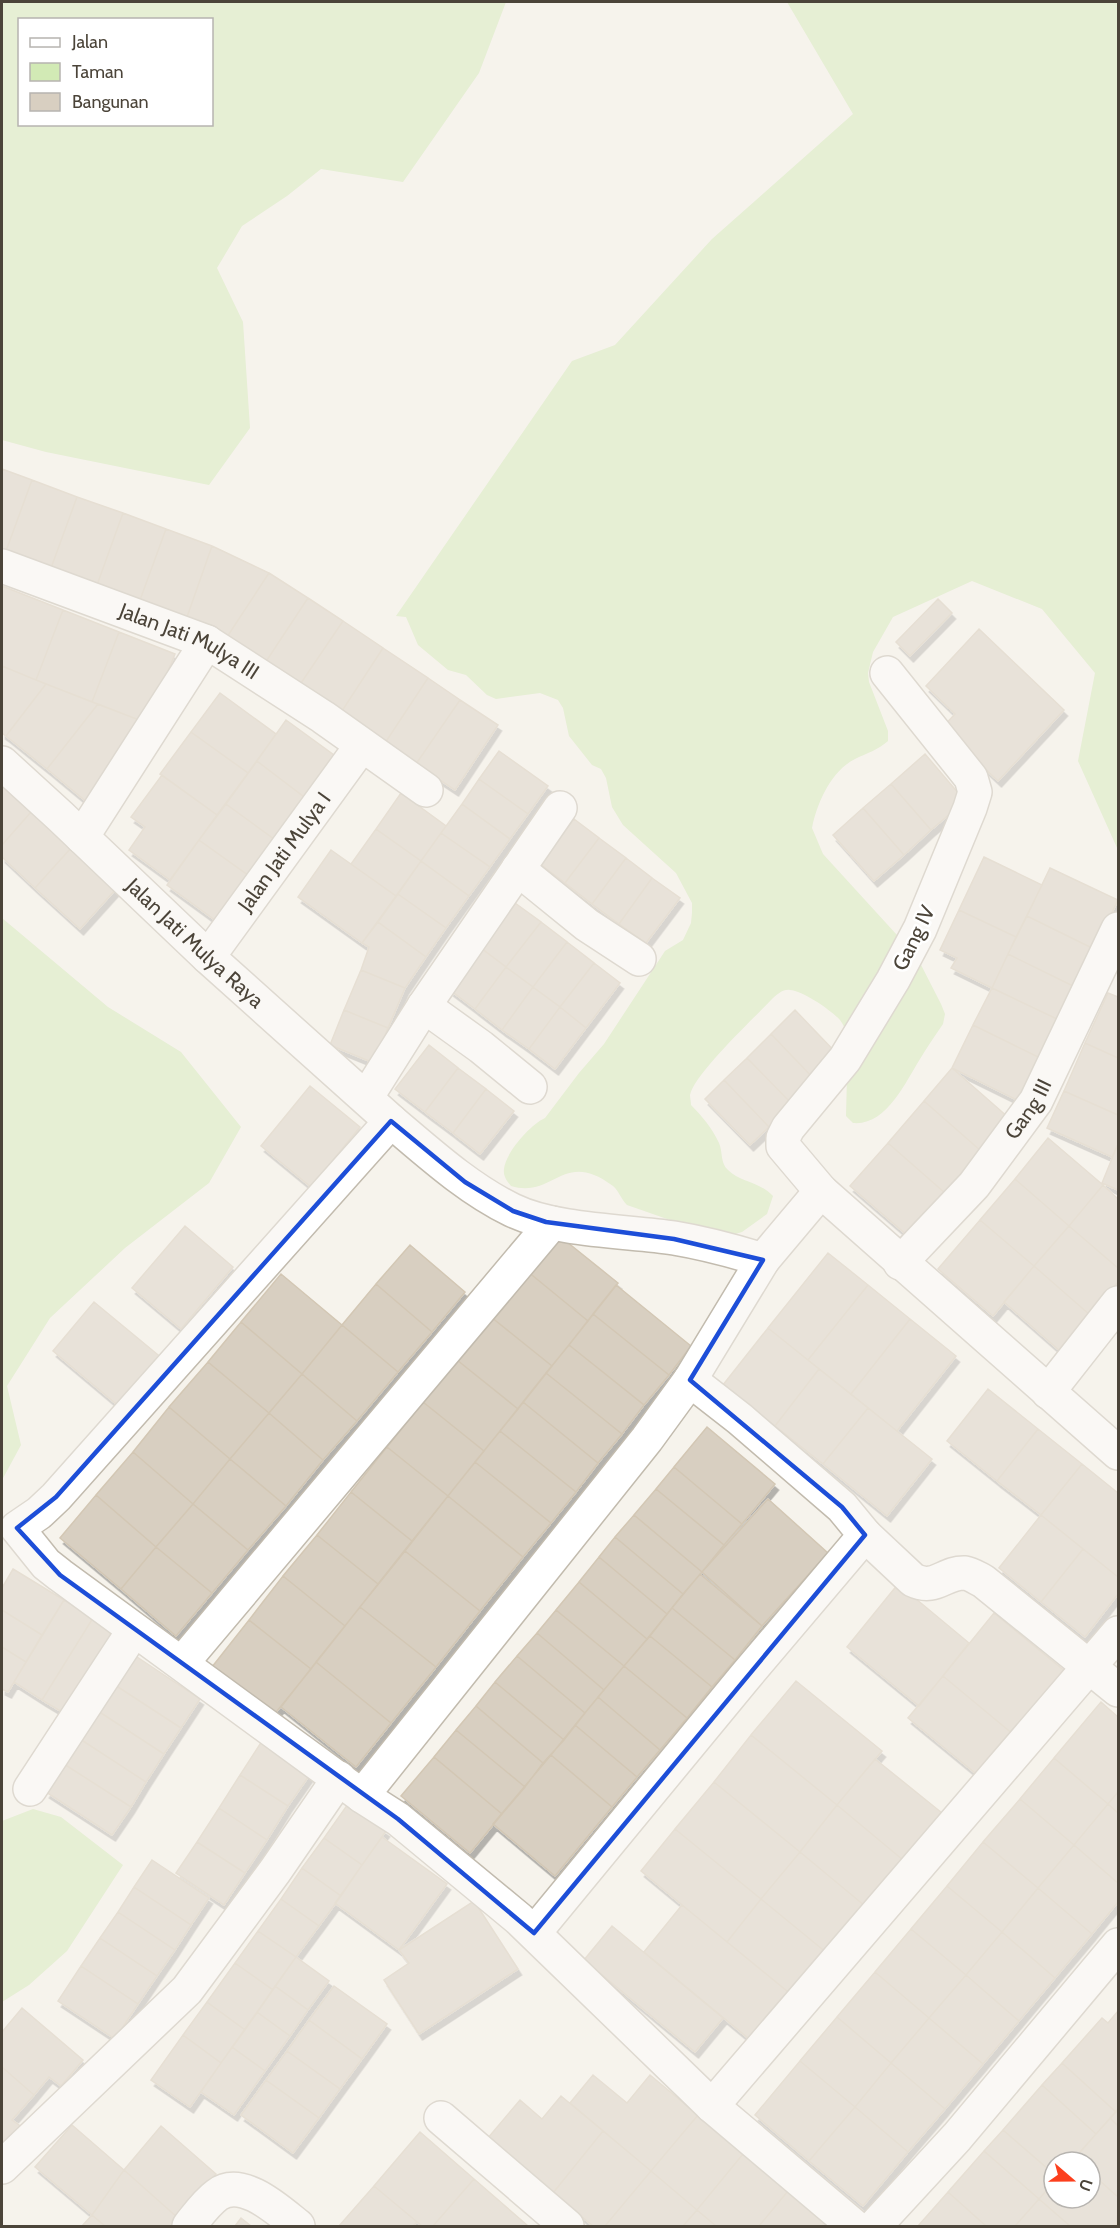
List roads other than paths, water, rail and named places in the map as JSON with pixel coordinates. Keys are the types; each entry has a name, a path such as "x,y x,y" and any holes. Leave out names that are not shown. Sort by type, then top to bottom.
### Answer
{"street":[{"name":"Jalan Jati Mulya III","path":"2,567 207,642 323,717 426,790"},
{"path":"82,837 207,642"},
{"name":"Gang IV","path":"887,673 971,778 975,792 943,878 894,980 845,1059 788,1128 783,1138 783,1146 820,1191 1119,1453"},
{"name":"Jalan Jati Mulya I","path":"208,957 363,745"},
{"name":"Jalan Jati Mulya Raya","path":"2,764 208,957 391,1121 465,1182 513,1211 552,1222 716,1246 763,1260"},
{"path":"366,1098 424,1006 560,808"},
{"path":"518,869 587,925 639,958"},
{"name":"Gang III","path":"900,1263 974,1185 1036,1101 1119,929"},
{"path":"424,1006 481,1047 530,1087"},
{"path":"391,1121 56,1497 39,1514 10,1532 103,1609 182,1663 350,1787 398,1819 534,1933 712,2106 854,2226"},
{"path":"2,2167 187,1990 275,1871 350,1787 639,1448 690,1380 763,1260 820,1191"},
{"path":"182,1663 552,1222"},
{"path":"1048,1392 1119,1303"},
{"path":"690,1380 740,1419 842,1507 865,1535 913,1580 920,1583 936,1582 958,1574 971,1575 983,1581 1119,1690"},
{"path":"534,1933 765,1652 865,1535"},
{"path":"30,1789 134,1630"},
{"path":"712,2106 1119,1633"},
{"path":"875,2226 957,2137 1119,1946"},
{"path":"441,2118 567,2226"},
{"path":"189,2226 218,2193 239,2190 262,2197 298,2226"}]}
